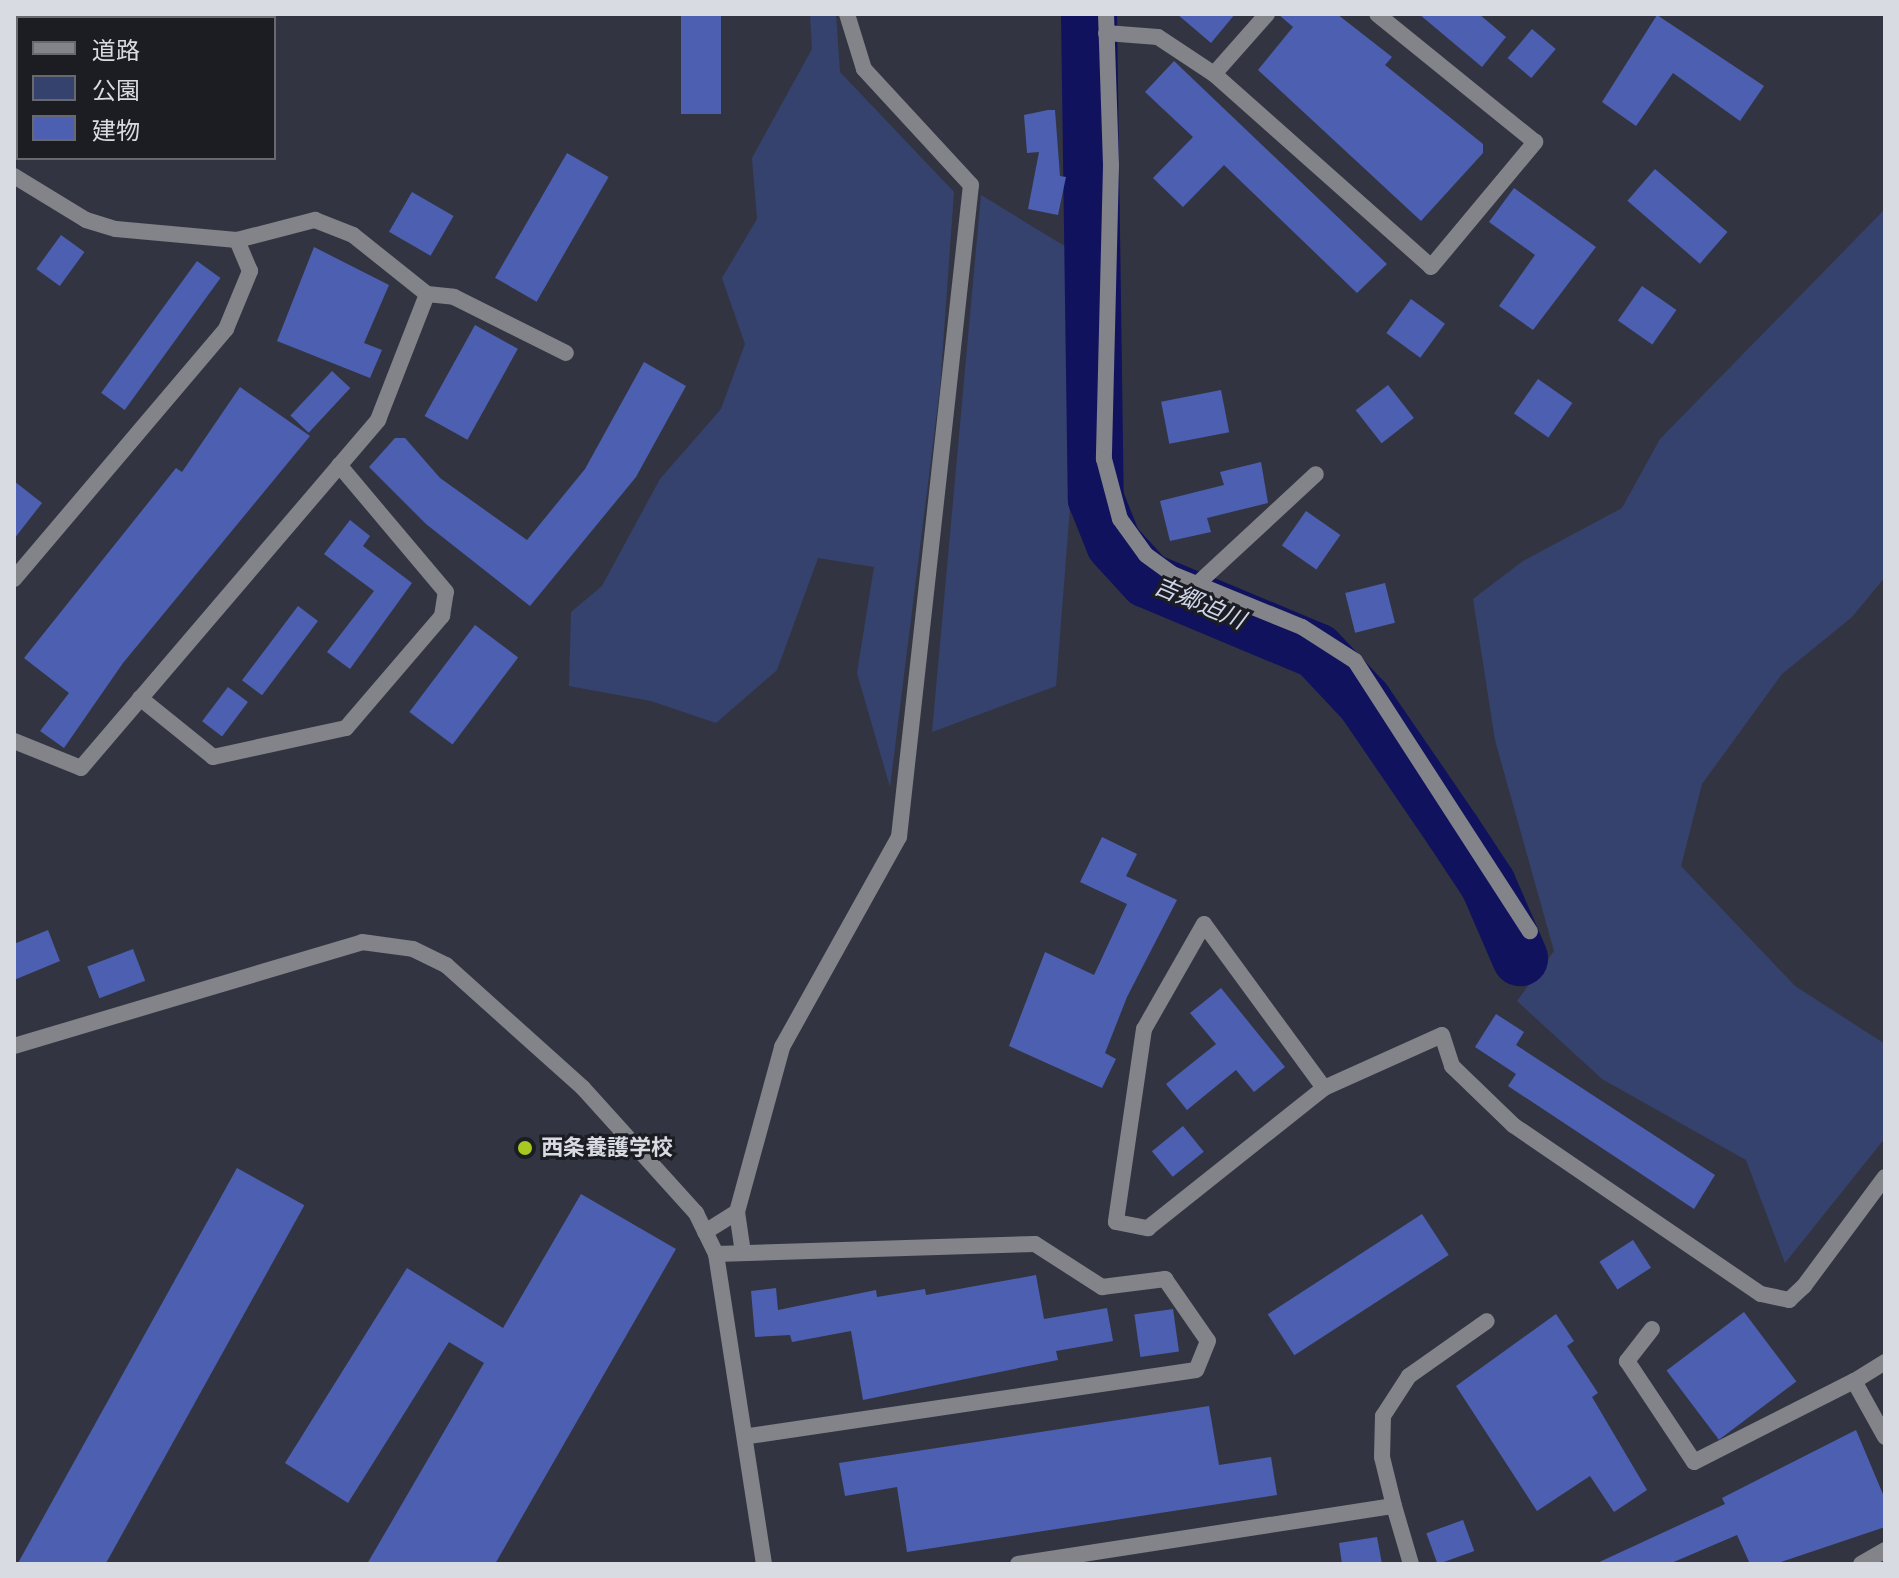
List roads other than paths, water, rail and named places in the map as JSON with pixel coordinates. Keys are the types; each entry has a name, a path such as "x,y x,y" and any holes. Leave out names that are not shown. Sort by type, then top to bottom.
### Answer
{"street":[{"path":"743,1253 737,1212 782,1047 899,837 971,185 864,69 847,14"},
{"path":"1106,14 1108,491 1146,555 1194,587 1302,627 1355,661 1530,931"},
{"path":"1214,74 1267,14"},
{"path":"1106,33 1158,37 1214,74 1431,267 1535,142 1377,14"},
{"path":"14,176 86,220 116,229 237,240 315,220 353,235 427,294 454,297 566,353"},
{"path":"14,579 226,329 250,271 237,240"},
{"path":"14,741 81,768 378,420 427,294"},
{"path":"140,698 213,757 346,728 442,616 446,592 339,465"},
{"path":"1194,587 1316,474"},
{"path":"1324,1088 1204,924 1144,1029 1116,1222 1148,1228 1324,1088 1442,1035 1452,1066 1513,1125 1761,1294 1789,1300 1885,1177"},
{"path":"14,1046 316,951 362,942 413,949 446,965 583,1088 656,1161 705,1232 716,1254 748,1436 764,1564"},
{"path":"705,1232 737,1212"},
{"path":"716,1254 1035,1244 1102,1287 1165,1279 1208,1341 1196,1370 748,1436"},
{"path":"1411,1564 1382,1457 1383,1416 1409,1376 1487,1321"},
{"path":"1652,1329 1627,1361 1694,1462 1854,1381 1885,1362"},
{"path":"1854,1381 1885,1437"},
{"path":"1018,1564 1394,1506"},
{"path":"1861,1564 1885,1550"}],"waterway":[{"name":"吉郷迫川","path":"1089,14 1096,499 1114,544 1147,580 1317,651 1364,701 1453,831 1488,884 1520,958"}],"place":[{"name":"西条養護学校","path":"525,1148"}]}
